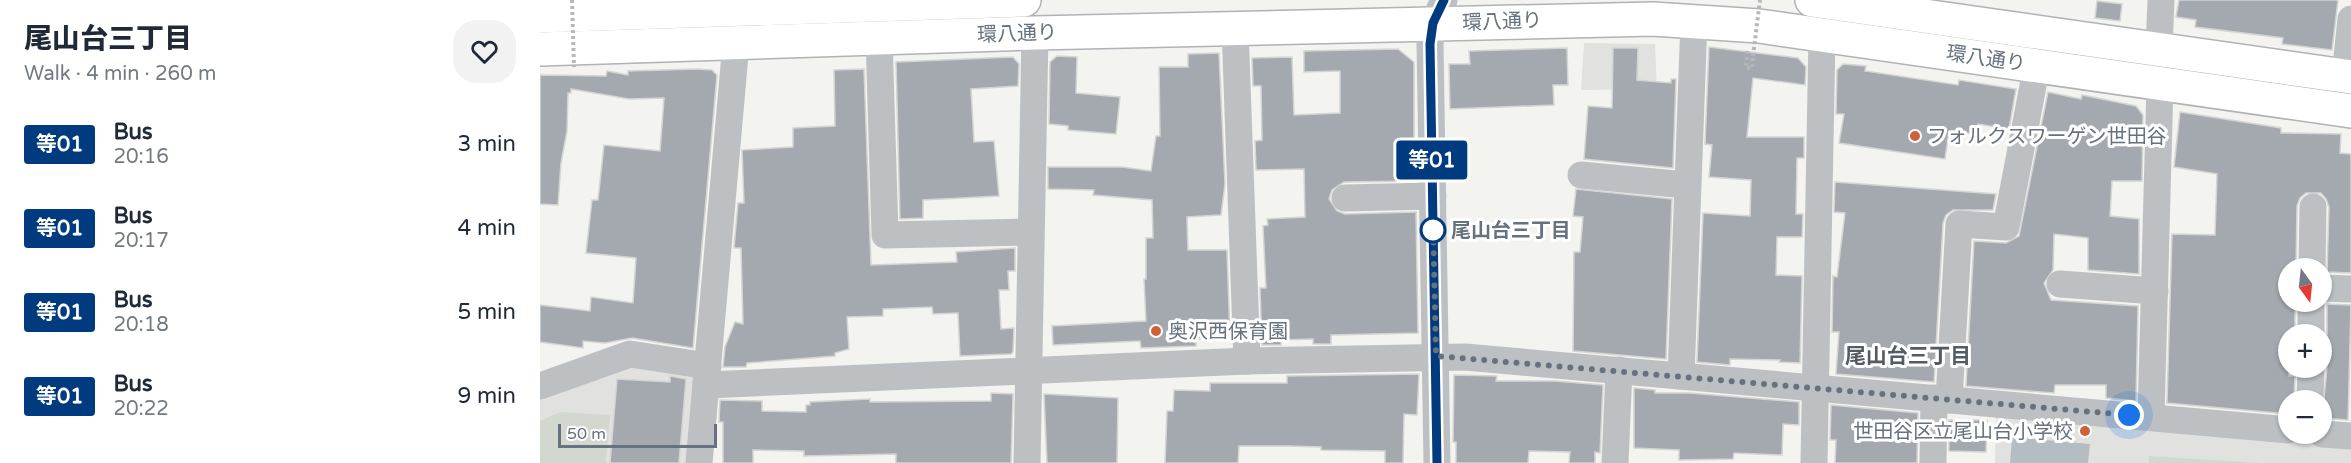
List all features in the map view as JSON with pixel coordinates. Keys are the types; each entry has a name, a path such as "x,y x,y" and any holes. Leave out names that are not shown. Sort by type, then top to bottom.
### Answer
{"main road":[{"name":"環八通り","path":"540,16 584,5 1024,0"},
{"name":"環八通り","path":"1826,1 2348,76"},
{"name":"環八通り","path":"540,49 1235,28 1439,12 1694,20 1822,34 2351,111"}],"street":[{"path":"2160,50 2161,0"},
{"path":"1437,463 1430,44 1439,12"},
{"path":"2348,76 2351,19"},
{"path":"1681,376 1686,185 1694,20"},
{"path":"1235,28 1246,361"},
{"path":"1027,463 1035,33"},
{"path":"1814,463 1822,34"},
{"path":"879,38 885,235 1030,232"},
{"path":"699,463 736,43"},
{"path":"1933,463 1942,399 1959,224 2006,227 2037,65"},
{"path":"2151,417 2160,84"},
{"path":"1581,175 1686,185"},
{"path":"1345,198 1433,196"},
{"path":"2312,258 2313,207"},
{"path":"2060,284 2155,291"},
{"path":"2332,288 2351,289"},
{"path":"540,386 630,354 707,376 1029,371 1246,361 1436,356 1619,370 2278,429"},
{"path":"1615,463 1619,370"},
{"path":"2332,435 2351,436"}],"path":[{"path":"1748,48 1746,68 1752,68 1760,0"},
{"path":"574,66 584,5"}],"shaded area":[{"path":"1584,43 1655,44 1657,89 1581,90"},
{"path":"632,361 698,373 687,463 540,463 540,394"},
{"path":"560,412 610,415 606,463 540,463 540,421"},
{"name":"世田谷区立尾山台小学校","path":"1996,416 2278,441 2278,444 2351,447 2351,463 1995,463"},
{"path":"2012,437 2090,444 2088,463 2010,463"},
{"path":"2149,456 2261,463 2149,463"}],"building":[{"path":"2179,0 2338,0 2332,50 2282,44 2283,38 2195,27 2196,20 2176,17"},
{"path":"2097,1 2122,4 2120,21 2095,18"},
{"path":"1709,47 1798,58 1806,67 1805,85 1753,78 1747,137 1804,137 1804,158 1797,158 1796,214 1803,214 1802,237 1777,237 1776,275 1802,276 1800,363 1779,362 1780,360 1730,359 1730,365 1697,362 1703,213 1750,216 1751,180 1709,177 1712,145 1705,144"},
{"path":"1567,48 1568,85 1553,85 1554,105 1450,109 1449,64 1470,64 1469,51"},
{"path":"1613,48 1638,48 1637,80 1671,83 1671,79 1676,79 1673,168 1584,159 1588,106 1612,108"},
{"path":"1398,49 1414,62 1414,181 1344,182 1332,190 1329,199 1337,211 1345,214 1416,212 1418,333 1331,335 1331,344 1313,344 1313,339 1281,340 1281,345 1262,345 1260,288 1266,288 1263,226 1268,225 1267,219 1305,217 1304,169 1256,170 1255,141 1262,140 1261,86 1253,86 1252,58 1292,57 1294,115 1340,113 1340,71 1304,72 1304,51"},
{"path":"1219,53 1225,184 1221,215 1187,217 1188,250 1227,250 1230,337 1196,339 1196,346 1141,348 1140,341 1053,345 1052,326 1146,321 1144,279 1146,279 1146,238 1153,238 1152,200 1093,195 1094,190 1048,189 1048,167 1122,167 1151,171 1156,136 1160,136 1159,67 1188,67 1188,54"},
{"path":"1057,56 1077,57 1076,93 1120,97 1116,134 1068,130 1068,126 1049,124 1050,62"},
{"path":"1013,57 1019,64 1018,86 971,89 974,142 994,141 999,196 923,200 923,218 900,219 896,62"},
{"path":"1843,64 1866,66 1865,71 1958,85 1959,80 2016,89 2009,129 1978,124 1976,134 1949,131 1945,159 1839,143 1844,114 1836,114 1837,70"},
{"path":"864,69 871,265 957,262 956,252 1015,248 1015,271 1008,271 1009,290 999,290 1001,329 1014,328 1013,352 1011,354 960,356 958,313 933,314 932,307 883,309 883,316 847,317 849,349 835,353 835,356 747,363 746,367 723,367 725,347 735,322 743,324 741,248 734,248 738,203 744,203 742,150 793,147 793,128 835,126 834,70"},
{"path":"712,70 717,75 693,348 632,338 605,343 583,341 583,348 540,342 540,305 590,311 591,297 633,303 636,258 586,253 592,200 598,200 604,145 660,151 664,98 629,99 571,89 571,93 568,93 567,131 561,163 558,205 540,204 540,75 606,76 607,71 628,75 628,71"},
{"path":"2048,92 2081,99 2082,95 2136,106 2143,115 2142,181 2112,181 2110,216 2139,219 2139,274 2088,270 2088,238 2054,234 2053,270 2044,283 2051,300 2138,306 2136,401 2106,398 2106,385 2055,385 2054,393 1966,386 1974,241 2006,243 2019,236"},
{"path":"2180,112 2281,128 2281,133 2341,134 2340,153 2351,154 2351,273 2332,272 2332,258 2327,258 2329,207 2321,193 2306,193 2300,198 2297,206 2296,258 2278,258 2278,312 2295,312 2295,324 2278,324 2278,378 2295,378 2294,390 2278,390 2278,413 2167,403 2172,234 2215,235 2217,174 2174,167"},
{"path":"1835,182 1996,194 1993,210 1953,210 1946,215 1943,223 1934,382 1836,374 1839,332 1832,332 1833,276 1837,277 1845,213 1834,212"},
{"path":"1576,189 1672,199 1666,359 1573,351 1574,252 1580,252 1583,217 1573,216"},
{"path":"2332,304 2351,305 2348,420 2332,419 2332,390 2325,390 2326,378 2332,378 2332,324 2327,324 2327,312 2332,312"},
{"path":"1419,374 1417,415 1404,414 1403,463 1385,463 1385,451 1321,450 1321,447 1239,446 1238,463 1165,463 1167,411 1173,411 1174,390 1210,391 1210,383 1287,383 1287,376"},
{"path":"1454,375 1497,376 1496,381 1555,381 1603,385 1600,453 1595,452 1595,463 1569,463 1570,452 1529,451 1528,463 1456,463 1456,442 1453,442"},
{"path":"670,376 686,379 679,463 610,463 617,379 670,382"},
{"path":"1634,388 1655,390 1655,393 1690,393 1799,402 1799,425 1783,424 1782,455 1734,453 1733,459 1679,460 1679,450 1634,448"},
{"path":"991,393 1013,394 1011,463 896,463 896,454 804,456 804,451 753,450 753,463 723,463 723,422 719,422 720,400 762,401 762,411 806,412 806,405 810,405 810,402 870,399 870,402 991,401"},
{"path":"1044,394 1118,398 1117,463 1047,463"},
{"path":"1831,405 1918,413 1917,463 1835,463 1836,440 1830,440"},
{"path":"1949,420 1987,420 1986,452 1949,451"}],"bus line":[{"name":"等01","path":"1437,463 1430,44 1433,23 1444,0"}],"place":[{"name":"フォルクスワーゲン世田谷","path":"1915,136"},
{"name":"尾山台三丁目","path":"1433,230"},
{"name":"奥沢西保育園","path":"1156,331"},
{"name":"世田谷区立尾山台小学校","path":"2085,431"}],"district":[{"name":"尾山台三丁目","path":"1908,356"}],"route":[{"path":"1433,230 1433,220 1436,356 2129,415"}]}
